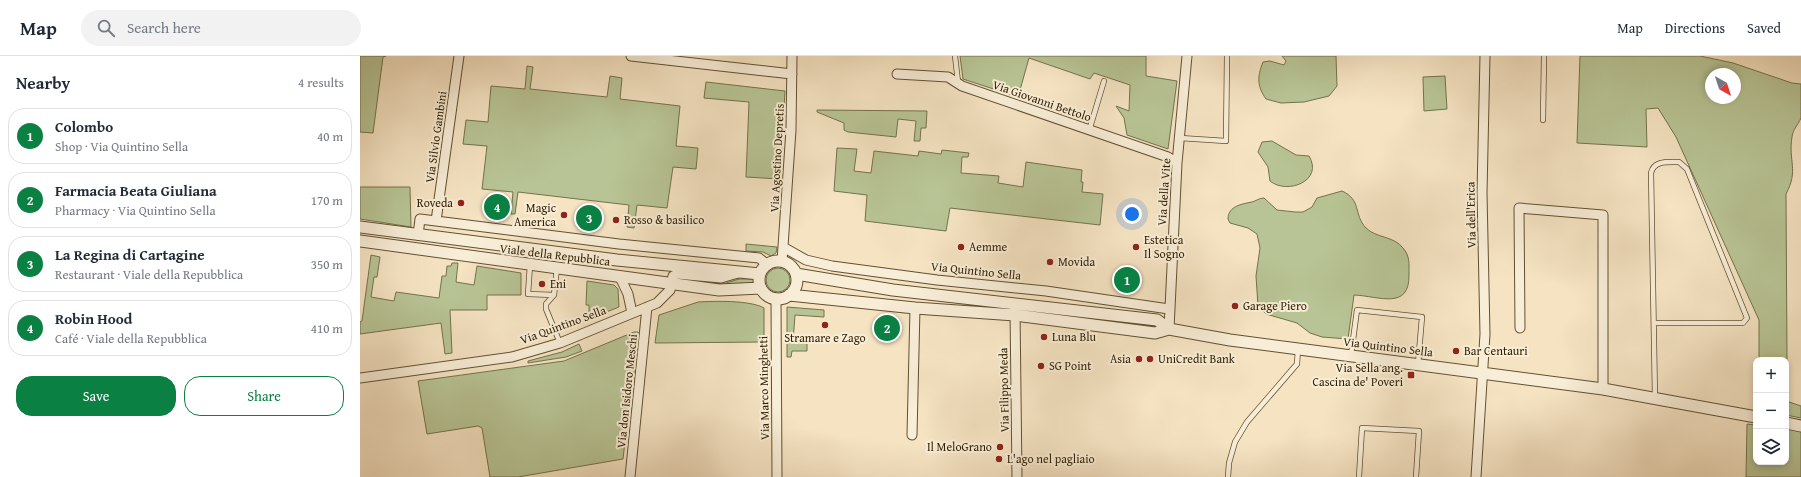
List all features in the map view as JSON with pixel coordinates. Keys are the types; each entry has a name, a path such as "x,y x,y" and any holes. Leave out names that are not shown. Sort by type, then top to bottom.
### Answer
{"street":[{"name":"Via Silvio Gambini","path":"436,221 459,56"},
{"path":"631,56 792,74"},
{"name":"Via Agostino Depretis","path":"782,261 791,130 792,56"},
{"name":"Via della Vite","path":"1169,329 1177,163 1187,56"},
{"name":"Via dell'Erica","path":"1476,477 1485,334 1482,193 1485,56"},
{"name":"Via Giovanni Bettolo","path":"897,74 948,77 959,84 1168,157 1177,163"},
{"path":"1520,328 1519,208 1603,215 1604,389"},
{"name":"Viale della Repubblica","path":"418,235 420,219 619,244 759,258 768,265"},
{"name":"Viale della Repubblica","path":"360,226 418,235 738,273"},
{"name":"Viale della Repubblica","path":"360,240 672,284"},
{"name":"Via Quintino Sella","path":"783,247 806,260 832,266 1169,309"},
{"path":"776,298 770,296 761,288 760,274 768,265 782,261 791,266 796,274 796,286 789,295"},
{"path":"760,274 738,273 721,278 677,274 673,276 672,284 719,290 761,288"},
{"name":"Via Quintino Sella","path":"796,274 893,290 1157,320 1169,329"},
{"path":"620,276 628,294 632,313"},
{"name":"Via Quintino Sella","path":"360,378 512,357 560,343 648,307 662,299 670,290 672,284"},
{"name":"Via Quintino Sella","path":"776,298 789,295 915,308 1015,315 1155,333 1169,329 1298,349 1604,389 1753,416"},
{"name":"Via Marco Minghetti","path":"776,298 777,477"},
{"path":"1088,311 1090,298"},
{"name":"Via Filippo Meda","path":"1015,303 1017,477"},
{"name":"Via don Isidoro Meschi","path":"630,477 648,307"},
{"path":"912,435 915,308"},
{"path":"1789,424 1801,426"}],"lane":[{"path":"955,56 959,84"},
{"path":"1180,138 1226,141 1227,56"},
{"path":"1543,120 1544,56"},
{"path":"1089,130 1104,81"},
{"path":"1654,323 1743,323 1747,318 1687,169 1679,162 1658,163 1652,169 1651,173 1655,398"},
{"path":"530,265 528,294 554,295"},
{"path":"557,268 554,295 546,304 546,309 560,343"},
{"path":"1351,355 1357,310 1422,317 1418,364"},
{"path":"1228,477 1229,463 1235,442 1247,422 1297,364 1298,349"},
{"path":"1359,477 1362,428 1419,431 1416,477"}],"green space":[{"path":"360,56 386,56 383,57 373,133 360,132"},
{"path":"960,56 1146,56 1146,76 1177,81 1168,149 1127,135 1124,118 1116,106 1129,111 1130,85 1094,73 1090,79 1029,58 1018,97 963,79"},
{"path":"1282,56 1336,56 1337,86 1329,96 1304,102 1281,103 1266,99 1261,90 1259,81 1263,62 1270,61 1284,65 1286,61"},
{"path":"1580,56 1700,56 1733,63 1792,83 1801,84 1801,118 1794,129 1793,134 1791,153 1793,172 1790,186 1786,194 1787,357 1759,357 1759,320 1676,137 1658,108 1646,109 1647,147 1577,143"},
{"path":"527,66 533,67 530,89 607,97 610,76 622,78 620,99 680,106 676,146 698,148 696,169 673,167 667,208 637,205 634,228 627,227 629,205 518,192 515,214 511,214 513,192 482,189 487,146 463,144 466,120 488,122 491,86 525,89"},
{"path":"1445,76 1447,109 1424,111 1423,77"},
{"path":"706,82 785,91 780,179 746,177 749,102 704,98"},
{"path":"817,110 927,111 926,128 921,128 920,141 914,141 916,121 898,119 896,137 848,132 844,130 844,123 817,112"},
{"path":"1272,141 1296,155 1309,156 1312,165 1312,172 1308,179 1294,186 1285,187 1270,181 1268,167 1258,152 1262,142"},
{"path":"837,148 857,149 854,171 871,173 874,151 918,156 919,151 941,154 942,150 969,153 968,157 962,157 961,173 999,176 998,183 1023,187 1026,162 1082,170 1082,192 1103,194 1100,225 950,208 946,231 865,221 867,195 834,191"},
{"path":"360,187 410,187 411,227 360,219"},
{"path":"1342,191 1355,203 1362,223 1366,228 1375,234 1395,241 1399,244 1407,254 1409,263 1408,286 1404,293 1399,297 1383,299 1354,295 1348,339 1322,337 1310,333 1297,323 1266,314 1258,306 1256,276 1260,248 1257,234 1248,228 1230,223 1228,219 1230,211 1236,206 1261,198 1264,198 1277,210 1303,212 1312,207 1317,198"},
{"path":"746,244 777,247 776,253 771,256 763,252 746,251"},
{"path":"371,255 380,257 377,277 374,277 371,297 394,301 396,292 439,298 442,276 446,276 447,266 451,266 452,263 458,263 456,282 474,285 477,266 521,273 521,295 487,295 487,310 450,310 452,353 445,354 441,323 360,334 360,322 362,321"},
{"path":"778,268 787,271 790,280 787,289 778,292 769,289 766,280 769,271"},
{"path":"680,278 723,284 739,279 754,279 754,285 731,286"},
{"path":"587,281 614,285 618,289 619,307 589,319 589,305 586,305"},
{"path":"698,302 741,302 758,305 764,308 764,342 655,343 659,315"},
{"path":"787,307 824,310 824,317 795,315 793,342 807,343 807,351 792,351 791,357 787,357"},
{"path":"634,332 638,332 639,336 630,400 627,402 629,408 623,459 518,477 490,477 482,428 478,426 427,434 418,381 564,361"},
{"path":"579,344 582,351 566,357 528,363 528,361 562,352"},
{"path":"1789,402 1801,406 1801,418 1789,416"},
{"path":"1747,424 1753,425 1753,465 1789,465 1789,429 1801,431 1801,477 1746,477"}],"place":[{"name":"Roveda","path":"461,203"},
{"name":"Robin Hood","path":"497,207"},
{"name":"Magic America","path":"564,215"},
{"name":"La Regina di Cartagine","path":"589,218"},
{"name":"Rosso & basilico","path":"616,220"},
{"name":"Aemme","path":"961,247"},
{"name":"Estetica Il Sogno","path":"1136,247"},
{"name":"Movida","path":"1050,262"},
{"name":"Colombo","path":"1127,280"},
{"name":"Eni","path":"542,284"},
{"name":"Garage Piero","path":"1235,306"},
{"name":"Stramare e Zago","path":"825,325"},
{"name":"Farmacia Beata Giuliana","path":"887,328"},
{"name":"Luna Blu","path":"1044,337"},
{"name":"Bar Centauri","path":"1456,351"},
{"name":"Asia","path":"1139,359"},
{"name":"UniCredit Bank","path":"1150,359"},
{"name":"SG Point","path":"1041,366"},
{"name":"Via Sella ang. Cascina de' Poveri","path":"1411,375"},
{"name":"Il MeloGrano","path":"1000,447"},
{"name":"L'ago nel pagliaio","path":"999,459"}]}
